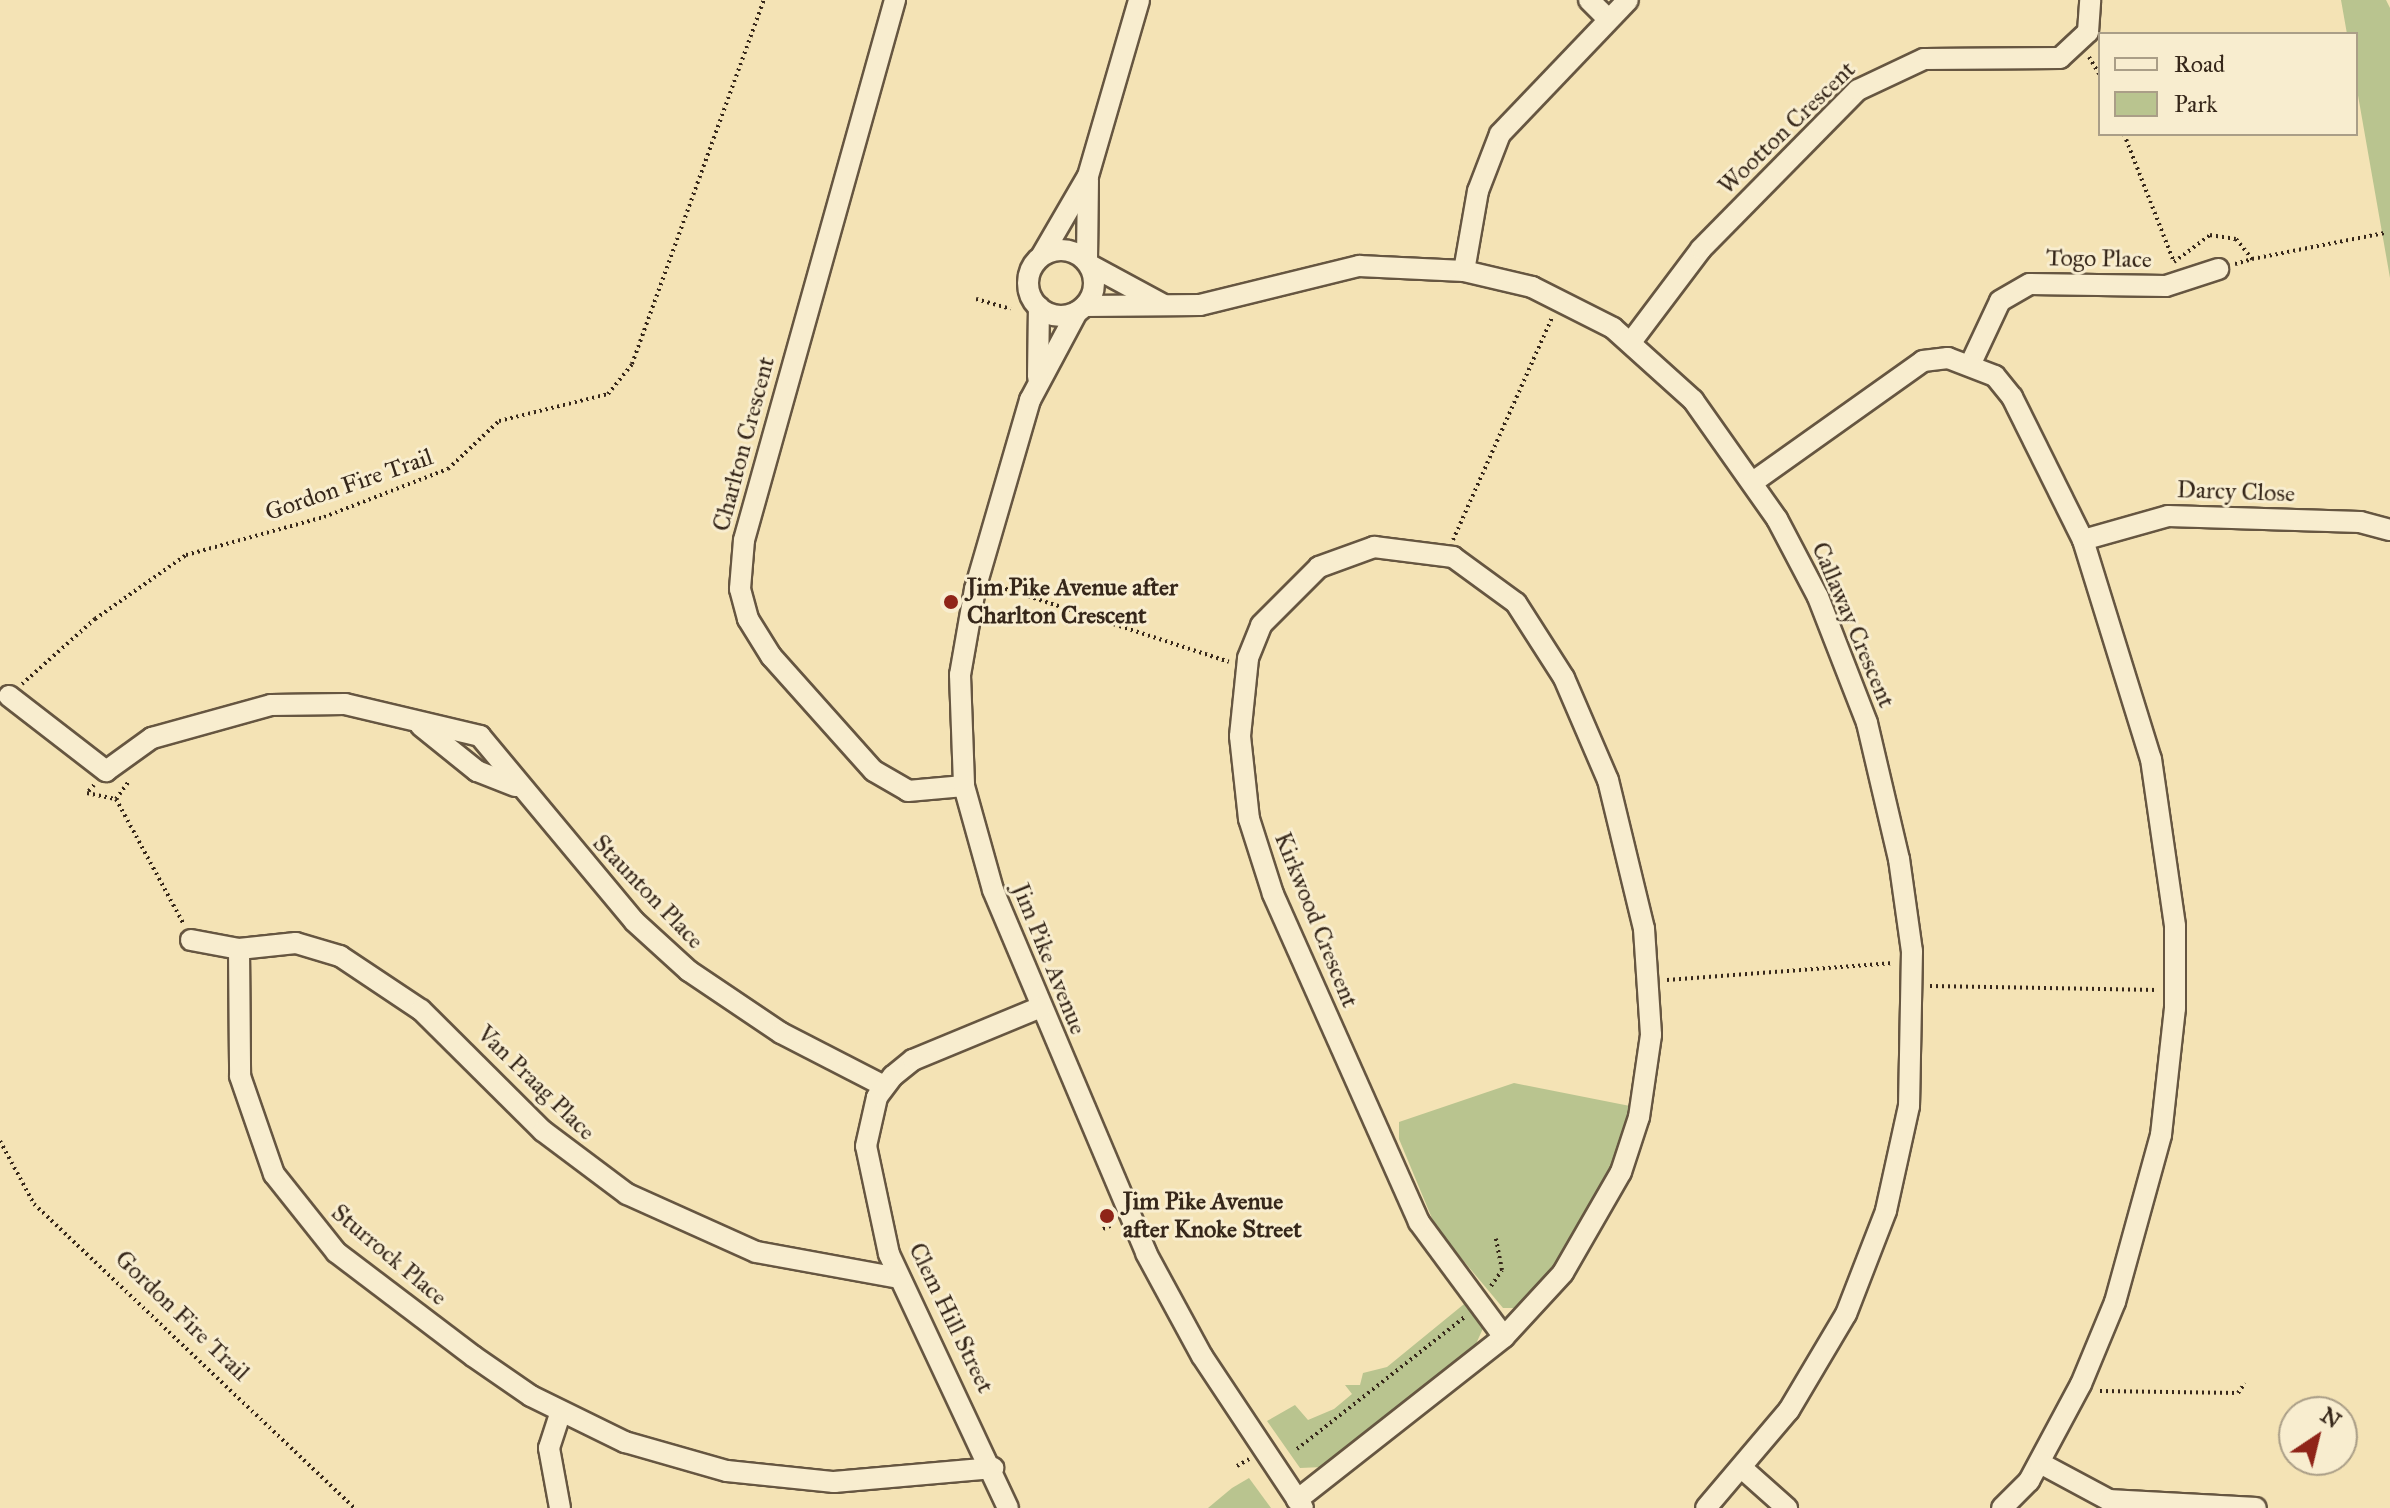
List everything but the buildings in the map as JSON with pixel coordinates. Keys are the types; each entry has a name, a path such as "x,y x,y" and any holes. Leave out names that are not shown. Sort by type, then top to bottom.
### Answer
{"street":[{"name":"Charlton Crescent","path":"895,0 744,540 740,589 748,619 771,656 874,771 908,791 964,786"},
{"path":"1088,176 1088,263 1095,282 1081,309 1057,316 1039,307 1028,280 1088,176 1139,0"},
{"path":"1589,0 1608,19"},
{"path":"1464,271 1478,191 1500,134 1628,0"},
{"name":"Wootton Crescent","path":"1631,342 1701,249 1858,90 1924,59 2060,58 2088,32 2090,0"},
{"path":"1042,255 1060,249 1088,263"},
{"name":"Callaway Crescent","path":"1088,263 1166,305"},
{"name":"Callaway Crescent","path":"1081,309 1200,305 1359,266 1464,271 1561,299 1631,342 1693,400 1753,482 1818,597 1867,723 1899,859 1914,1035 1904,1141 1875,1246 1829,1347 1743,1469 1706,1508"},
{"name":"Togo Place","path":"1971,363 2000,301 2030,284 2166,286 2218,269"},
{"name":"Jim Pike Avenue","path":"1039,307 1038,381 963,646 964,786 993,890 1146,1253 1202,1356 1300,1504"},
{"name":"Jim Pike Avenue","path":"1038,381 1081,309"},
{"path":"1753,482 1899,373 1948,358 1971,363 2012,397 2083,540 2151,759 2172,885 2175,1008 2166,1107 2142,1219 2081,1384 2040,1463 2002,1508"},
{"name":"Darcy Close","path":"2083,540 2168,516 2360,522 2390,530"},
{"name":"Kirkwood Crescent","path":"1300,1504 1504,1337 1563,1273 1621,1172 1645,1090 1648,982 1630,853 1581,711 1516,603 1493,580 1446,555 1374,547 1319,567 1287,593 1261,625 1248,658 1241,750 1249,819 1273,894 1419,1222 1504,1337"},
{"path":"9,696 106,771"},
{"name":"Staunton Place","path":"106,771 152,738 271,705 345,704 466,733 492,745 515,786 634,921 689,971 781,1033 884,1086"},
{"name":"Staunton Place","path":"414,721 455,756 515,786"},
{"path":"455,756 466,733"},
{"name":"Van Praag Place","path":"191,940 239,949 296,943 340,956 421,1010 598,1175 690,1227 756,1252 899,1278"},
{"name":"Sturrock Place","path":"239,949 235,993 240,1076 253,1127 302,1216 336,1252 460,1347 561,1412 658,1454 762,1477 879,1481 993,1468"},
{"path":"884,1086 913,1060 1041,1007"},
{"name":"Clem Hill Street","path":"884,1086 866,1146 874,1201 899,1278 993,1468 1008,1508"},
{"path":"560,1508 549,1448 561,1412"},
{"path":"2040,1463 2109,1500 2256,1508"},
{"path":"1743,1469 1787,1508"}],"path":[{"name":"Gordon Fire Trail","path":"9,696 95,619 186,555 324,517 448,469 499,421 608,394 632,364 764,0"},
{"path":"2125,136 2174,262 2210,235 2236,239 2252,259 2384,233"},
{"path":"976,299 1011,309"},
{"path":"1446,555 1561,299"},
{"path":"1006,589 1225,660"},
{"path":"106,771 87,793 116,799"},
{"path":"116,799 133,773"},
{"path":"116,799 191,940"},
{"path":"1648,982 1881,964"},
{"path":"1927,986 2148,989"},
{"name":"Gordon Fire Trail","path":"0,1141 34,1204 354,1508"},
{"path":"1103,1229 1110,1226 1104,1214"},
{"path":"1297,1449 1478,1304 1502,1270 1496,1239"},
{"path":"2081,1384 2206,1394 2238,1393 2245,1383"}],"green space":[{"path":"2341,0 2386,0 2390,8 2390,278 2358,95 2358,32 2347,32"},
{"path":"1514,1083 1635,1107 1610,1179 1563,1258 1523,1308 1503,1308 1436,1228 1399,1139 1399,1122"},
{"path":"1469,1300 1485,1324 1475,1346 1323,1467 1300,1468 1267,1421 1295,1405 1308,1420 1334,1409 1352,1394 1345,1385 1360,1385 1363,1373 1387,1367"},
{"path":"1249,1478 1271,1508 1208,1508 1232,1488"}],"place":[{"name":"Jim Pike Avenue after Charlton Crescent","path":"951,602"},
{"name":"Jim Pike Avenue after Knoke Street","path":"1107,1216"}]}
